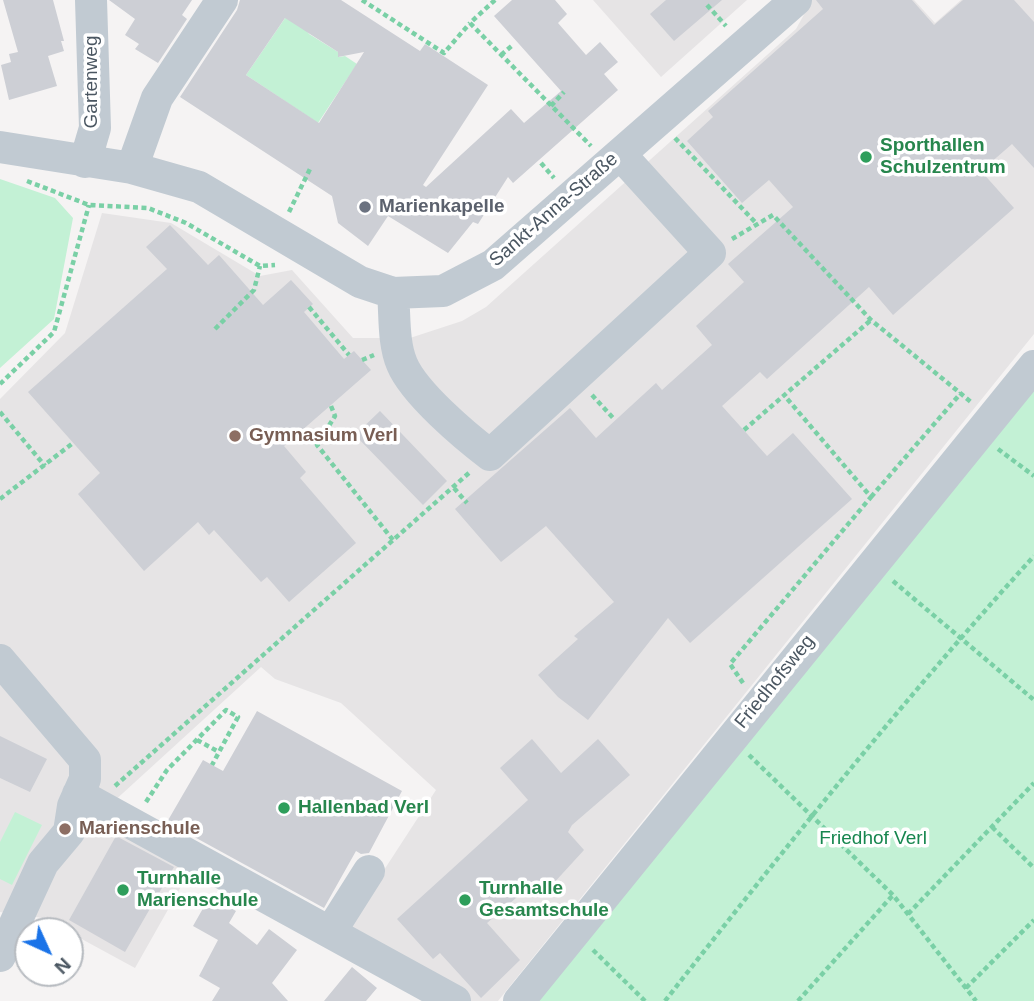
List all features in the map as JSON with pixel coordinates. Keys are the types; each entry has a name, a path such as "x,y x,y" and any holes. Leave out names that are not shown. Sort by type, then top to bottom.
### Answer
{"street":[{"name":"Gartenweg","path":"85,162 94,128 91,0"},
{"path":"132,168 157,98 222,0"},
{"name":"Sankt-Anna-Straße","path":"0,147 132,168 199,187 288,225 360,282 393,293 443,291 493,265 604,146 796,0"},
{"path":"393,293 397,349 402,365 461,434 490,454 710,253 604,146"},
{"name":"Friedhofsweg","path":"519,1001 730,737 1034,366"},
{"path":"0,660 85,760 88,799 69,832 43,863 0,956"},
{"path":"88,799 455,1001"},
{"path":"331,931 369,871"}],"path":[{"path":"362,0 444,53 495,0"},
{"path":"707,5 726,26"},
{"path":"721,31 734,19"},
{"path":"470,23 551,106 604,146"},
{"path":"501,55 514,44"},
{"path":"551,106 564,92"},
{"path":"682,127 672,135 756,223"},
{"path":"582,155 604,146"},
{"path":"541,163 555,179"},
{"path":"215,329 254,290 260,266 288,225 310,169"},
{"path":"546,188 564,171"},
{"path":"25,180 89,205 148,208 186,223 260,266"},
{"path":"0,384 54,332 89,205"},
{"path":"710,253 773,215 871,320 961,393 985,426 1034,476"},
{"path":"309,307 349,355"},
{"path":"744,430 871,320"},
{"path":"757,704 730,664 961,393"},
{"path":"784,395 871,497"},
{"path":"331,406 335,416 317,445 393,540"},
{"path":"0,412 45,466"},
{"path":"0,499 73,443"},
{"path":"88,799 454,488 490,454"},
{"path":"454,488 467,503"},
{"path":"665,1001 812,814 961,636 1034,556"},
{"path":"872,564 1034,700"},
{"path":"133,825 167,770 226,710 239,717 212,765"},
{"path":"730,737 893,895 976,1001"},
{"path":"198,740 219,752"},
{"path":"908,914 1034,783"},
{"path":"992,827 1034,868"},
{"path":"798,1001 893,895"},
{"path":"966,988 1034,920"},
{"path":"589,946 645,1001"}],"shaded area":[{"path":"593,0 747,0 661,77"},
{"path":"812,0 914,0 935,23 961,0 1034,0 1034,334 498,1001 471,1001 347,927 436,790 341,703 275,679 261,667 111,804 200,853 135,968 84,940 84,917 36,917 0,912 0,399 65,333 102,213 171,223 260,276 292,270 353,338 410,338 462,321 486,307 796,29"}],"green space":[{"path":"292,8 309,34 338,52 339,57 345,56 357,64 318,123 246,75"},
{"path":"0,179 55,198 73,218 54,319 0,368"},
{"name":"Friedhof Verl","path":"1034,381 1034,1001 532,1001"},
{"path":"15,812 42,825 12,885 0,879 0,842"}],"building":[{"path":"3,0 53,0 64,41 61,41 64,51 48,56 57,86 9,100 1,65 11,62 9,54 18,52"},
{"path":"109,0 192,0 182,15 187,19 158,63 135,49 139,44 125,35 135,19"},
{"path":"240,0 341,0 420,51 425,44 488,85 423,185 426,187 511,109 524,123 561,91 494,16 512,0 555,0 567,14 558,23 586,55 600,42 618,62 604,74 618,90 513,183 508,177 478,224 473,222 448,253 388,216 368,246 338,223 332,196 180,97 237,10","holes":["285,18 338,52 338,57 364,52 319,123 246,75"]},
{"path":"666,0 722,0 674,41 650,14"},
{"path":"816,0 912,0 934,25 963,0 1014,0 1034,22 1034,168 1012,144 981,171 1014,208 893,315 869,287 767,379 760,372 722,406 767,456 793,433 852,499 690,643 668,618 588,720 558,697 538,675 578,639 574,636 614,602 546,526 501,562 455,509 570,408 596,438 656,383 662,390 712,345 696,326 744,282 728,264 793,207 769,180 742,203 687,141 713,117 708,111 823,9"},
{"name":"Gymnasium Verl","path":"170,225 208,265 219,255 263,305 291,280 313,304 304,312 344,359 354,351 371,370 284,446 306,472 300,478 356,543 289,602 267,577 261,582 214,530 209,535 198,522 144,571 78,494 100,473 28,392 167,269 146,247"},
{"path":"380,411 447,481 423,505 355,435"},
{"name":"Hallenbad Verl","path":"257,711 402,791 369,853 361,854 356,851 324,908 167,822 203,760 223,771"},
{"path":"0,736 47,759 30,792 0,778"},
{"path":"532,739 561,773 598,739 630,775 572,825 568,832 584,850 541,897 531,885 487,923 520,960 481,998 440,953 433,959 397,919 528,800 500,768"},
{"name":"Turnhalle Marienschule","path":"116,836 174,867 125,952 84,929 84,917 71,917"},
{"path":"210,896 236,911 229,923 257,945 269,929 297,950 272,983 288,1001 212,1001 220,988 199,976 218,940 193,926"},
{"path":"352,967 377,988 366,1001 324,1001"}],"place":[{"name":"Sporthallen Schulzentrum","path":"866,157"},
{"name":"Marienkapelle","path":"365,207"},
{"name":"Gymnasium Verl","path":"235,436"},
{"name":"Hallenbad Verl","path":"284,808"},
{"name":"Marienschule","path":"65,829"},
{"name":"Turnhalle Marienschule","path":"123,890"},
{"name":"Turnhalle Gesamtschule","path":"465,900"}]}
